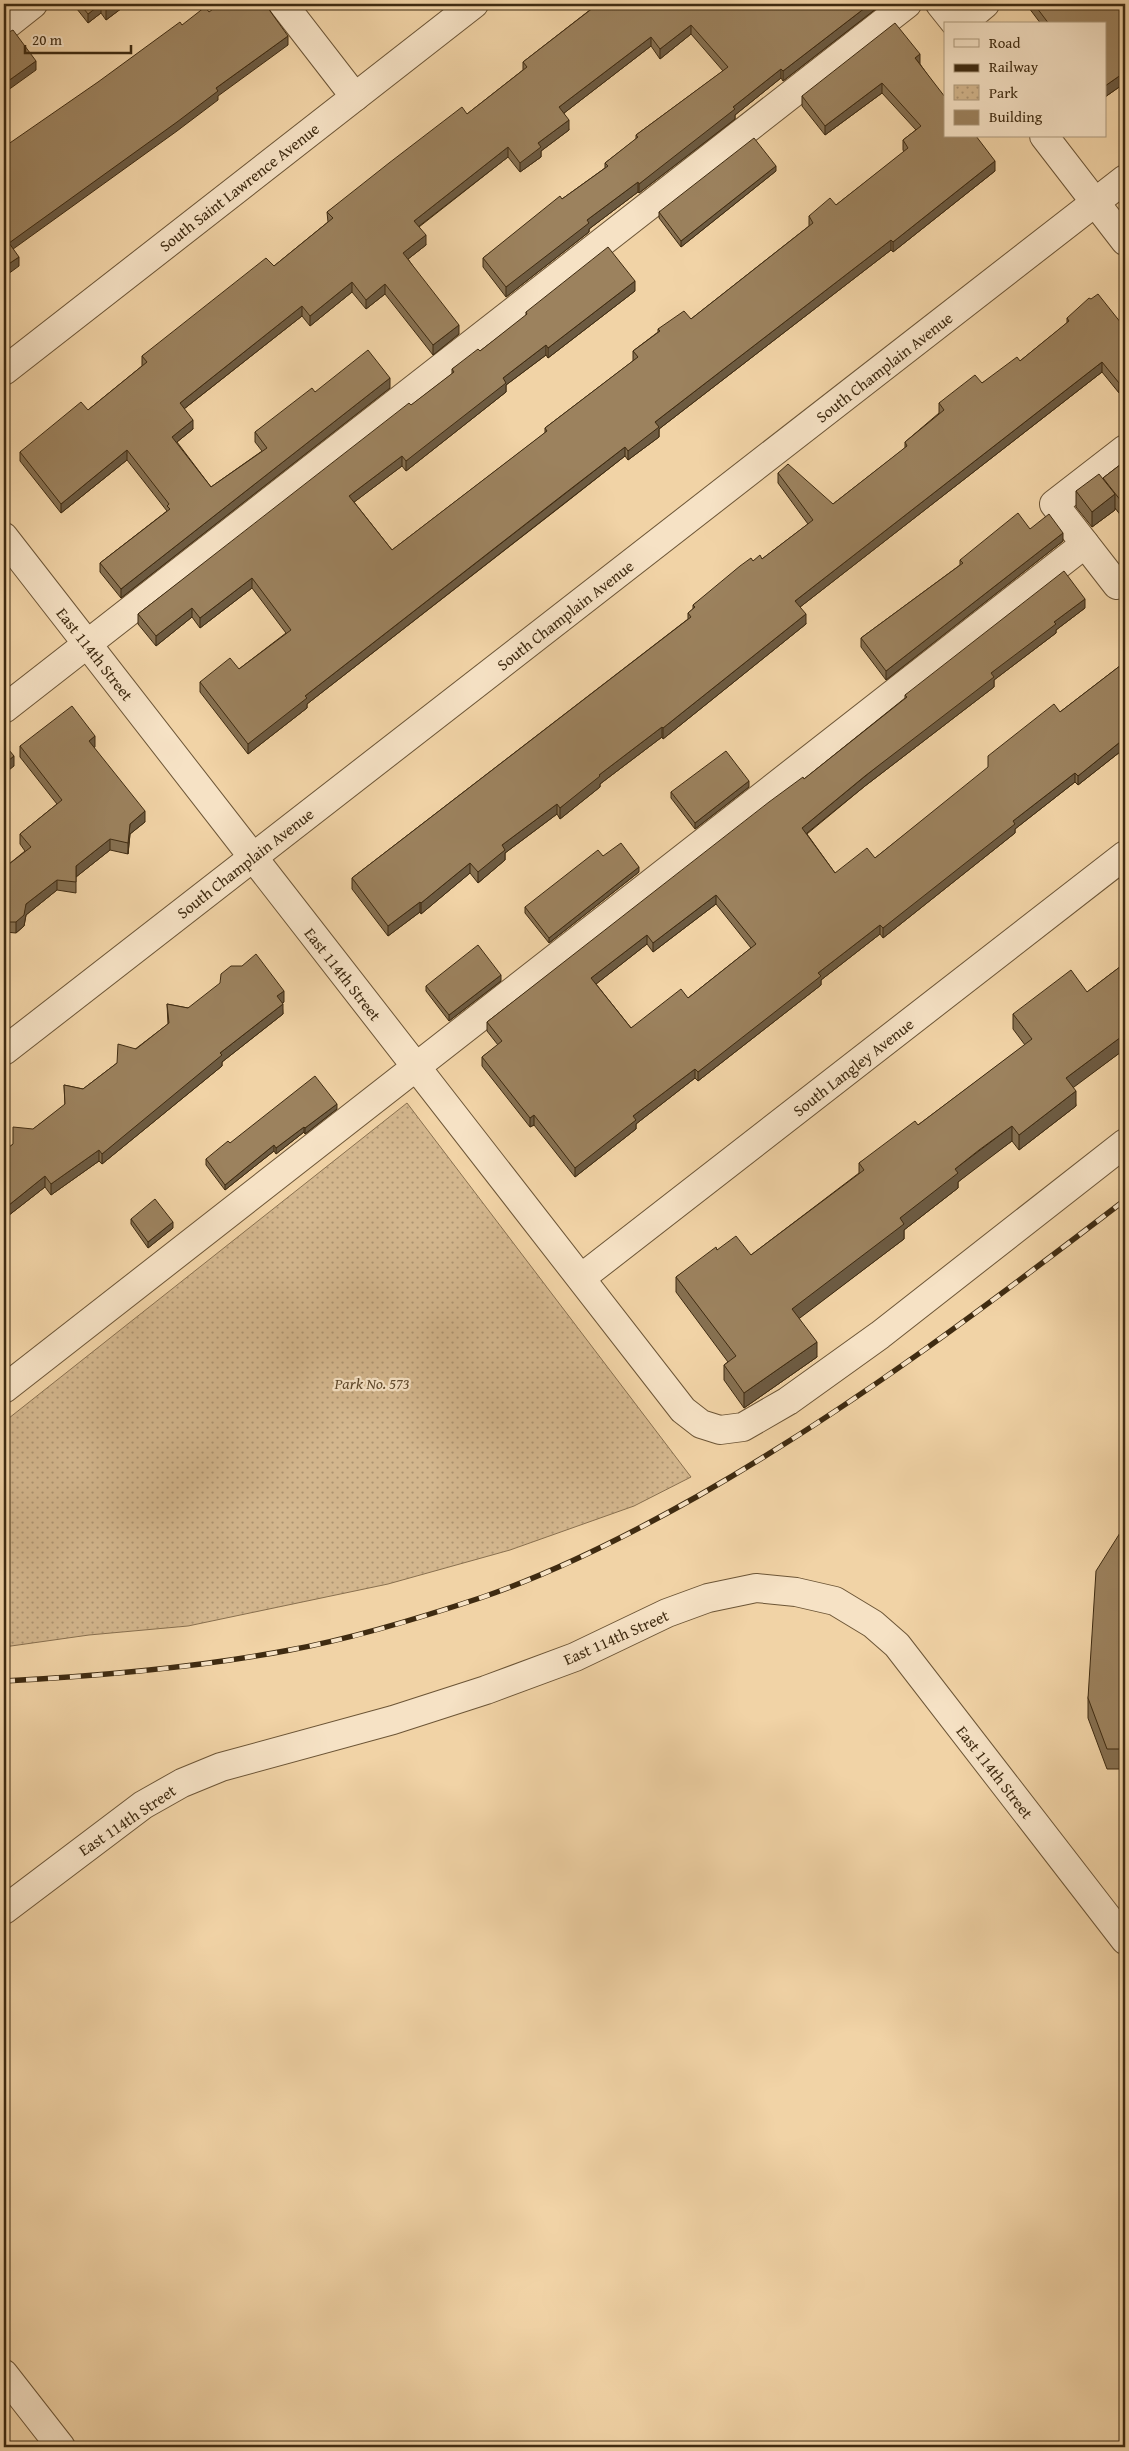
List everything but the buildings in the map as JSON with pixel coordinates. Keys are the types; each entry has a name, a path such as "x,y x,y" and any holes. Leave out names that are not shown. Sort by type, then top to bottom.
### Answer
{"street":[{"path":"4,27 33,4"},
{"path":"283,4 355,96"},
{"name":"South Saint Lawrence Avenue","path":"4,371 474,4"},
{"path":"4,709 907,4"},
{"path":"940,4 954,22"},
{"path":"963,22 985,4"},
{"path":"1046,138 1125,241"},
{"name":"South Champlain Avenue","path":"4,1051 1125,179"},
{"path":"1125,449 1054,504 1117,585 1125,578"},
{"name":"East 114th Street","path":"4,537 683,1410 700,1424 720,1430 743,1427 788,1401 880,1335 1125,1143"},
{"path":"4,1389 1085,544"},
{"name":"South Langley Avenue","path":"581,1278 1125,855"},
{"name":"East 114th Street","path":"4,1910 144,1805 182,1783 221,1767 393,1720 486,1690 575,1656 667,1614 708,1598 756,1588 796,1592 835,1601 873,1624 897,1645 1125,1940"},
{"path":"4,2374 61,2447"}],"green space":[{"name":"Park No. 573","path":"407,1103 691,1477 634,1506 510,1550 388,1584 188,1626 89,1635 4,1647 4,1422"}],"railway":[{"path":"4,1681 76,1677 147,1670 219,1662 290,1650 339,1640 411,1620 483,1597 539,1576 619,1538 698,1496 809,1428 970,1317 1125,1200"}]}
